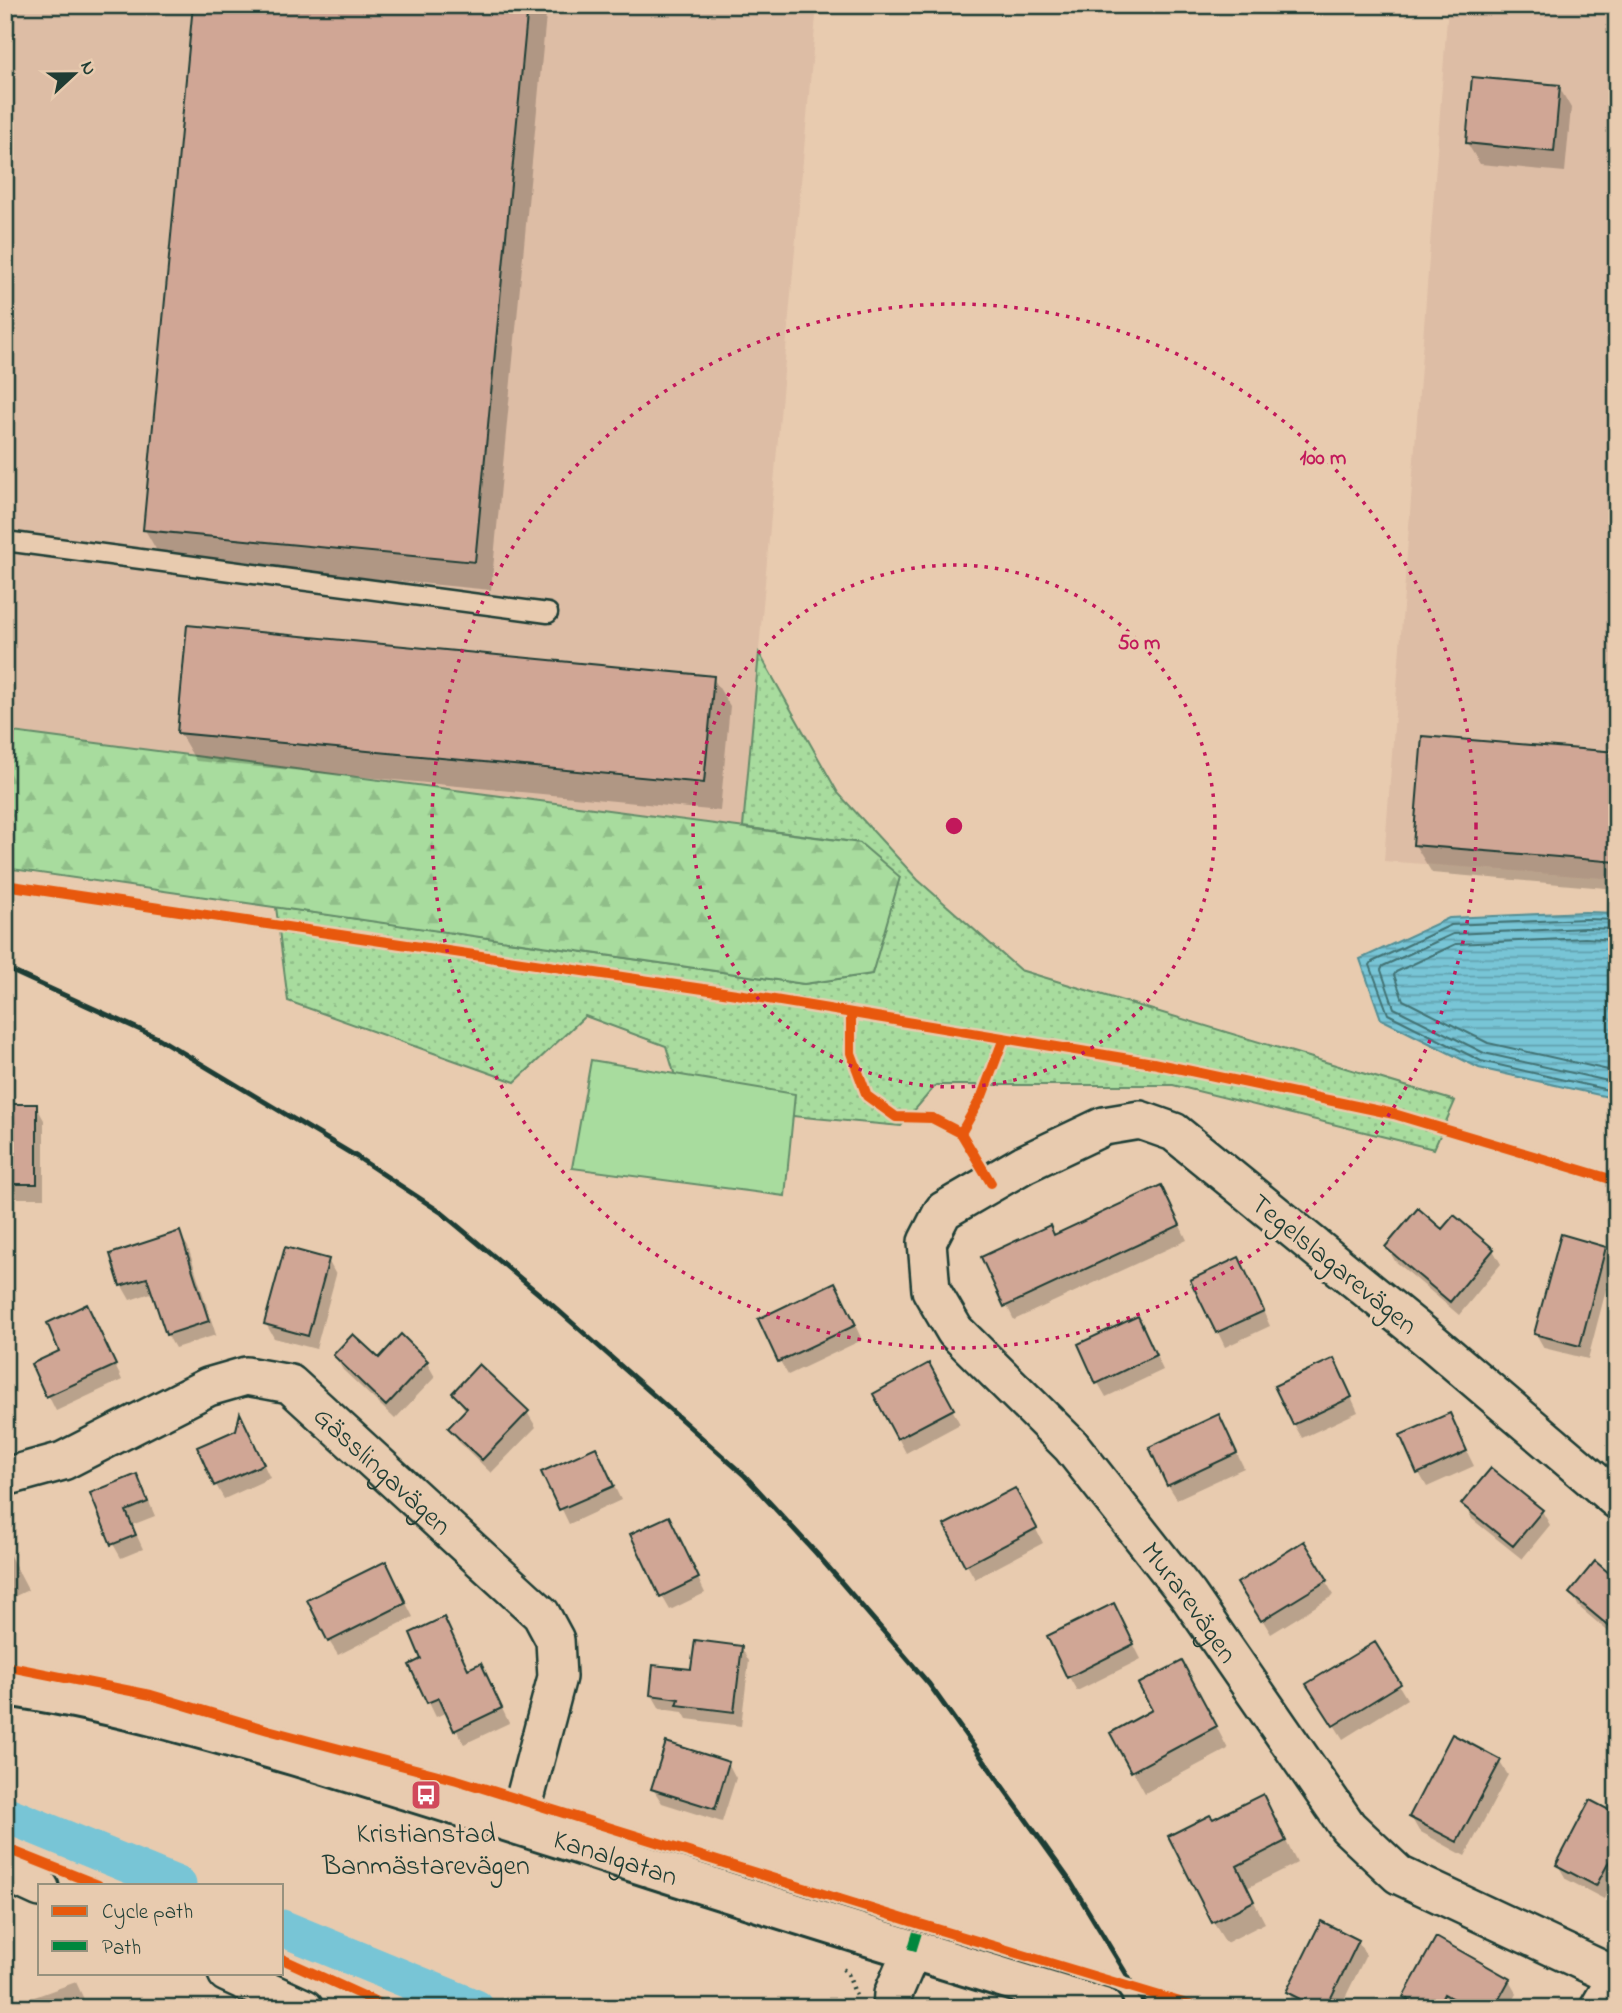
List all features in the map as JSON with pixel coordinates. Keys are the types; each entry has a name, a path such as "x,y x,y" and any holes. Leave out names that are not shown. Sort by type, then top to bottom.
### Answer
{"street":[{"name":"Tegelslagarevägen","path":"1024,1164 1104,1126 1140,1120 1174,1132 1433,1343 1617,1500"},
{"name":"Murarevägen","path":"1024,1164 943,1211 927,1242 931,1290 955,1331 1071,1446 1188,1595 1348,1827 1399,1875 1617,1977"},
{"name":"Gässlingavägen","path":"5,1477 63,1461 208,1387 246,1376 290,1384 541,1614 555,1640 557,1677 518,1825"},
{"name":"Kanalgatan","path":"5,1686 145,1714 413,1791 752,1902 1103,2008"},
{"path":"5,1872 38,1887"},
{"path":"892,2008 893,1994 912,1950"},
{"path":"229,1974 300,2007"},
{"path":"1599,2008 1617,1977"}],"lane":[{"path":"5,541 548,613"}],"shaded area":[{"path":"5,5 817,5 743,827 5,731"},
{"path":"1448,5 1617,5 1617,879 1384,861"}],"green space":[{"path":"759,653 838,793 918,880 1020,970 1455,1101 1434,1149 1173,1085 936,1085 901,1126 684,1106 666,1046 585,1016 515,1082 288,1001 276,907 804,984 871,974 860,843 743,827"},
{"path":"5,731 860,843 900,877 872,974 804,984 5,868"},
{"path":"591,1060 795,1094 785,1196 572,1168"}],"water":[{"path":"1617,913 1617,1099 1479,1068 1381,1019 1360,959 1449,918"}],"building":[{"path":"193,5 528,5 475,562 143,530"},
{"path":"1472,77 1560,85 1554,152 1466,143"},
{"path":"187,625 714,676 704,783 177,733"},
{"path":"1422,736 1617,752 1617,862 1413,845"},
{"path":"5,1104 37,1104 37,1184 5,1184"},
{"path":"1161,1185 1180,1225 1004,1307 981,1257 1050,1225 1054,1235"},
{"path":"1418,1208 1442,1229 1454,1215 1494,1249 1450,1302 1385,1247"},
{"path":"180,1231 209,1321 166,1335 147,1278 120,1286 110,1254"},
{"path":"1561,1234 1606,1247 1580,1346 1534,1334"},
{"path":"285,1247 329,1259 308,1336 264,1324"},
{"path":"1239,1257 1264,1311 1216,1333 1190,1280"},
{"path":"835,1282 856,1325 778,1362 758,1319"},
{"path":"87,1304 116,1365 46,1397 31,1364 59,1351 47,1323"},
{"path":"1138,1316 1156,1355 1096,1384 1078,1344"},
{"path":"353,1334 379,1358 401,1334 428,1361 386,1406 333,1355"},
{"path":"1334,1358 1352,1397 1293,1425 1274,1386"},
{"path":"929,1363 954,1409 897,1439 873,1394"},
{"path":"479,1364 529,1411 482,1460 448,1428 467,1408 452,1393"},
{"path":"240,1413 264,1464 214,1486 197,1447 236,1430"},
{"path":"1450,1413 1467,1451 1417,1474 1400,1435"},
{"path":"1219,1414 1237,1453 1167,1486 1149,1447"},
{"path":"596,1447 614,1486 559,1510 541,1472"},
{"path":"1491,1468 1543,1510 1513,1546 1461,1504"},
{"path":"137,1474 148,1502 126,1511 136,1535 111,1545 90,1493"},
{"path":"1015,1488 1037,1528 965,1566 944,1525"},
{"path":"669,1516 699,1578 660,1597 630,1534"},
{"path":"1304,1541 1328,1580 1261,1621 1237,1583"},
{"path":"386,1561 406,1603 328,1642 307,1600"},
{"path":"1595,1561 1617,1580 1617,1633 1569,1593"},
{"path":"1114,1603 1134,1644 1067,1678 1047,1636"},
{"path":"444,1617 468,1669 481,1663 502,1708 454,1731 439,1698 427,1703 409,1665 421,1659 410,1633"},
{"path":"695,1640 742,1646 734,1712 677,1705 679,1699 650,1695 653,1665 691,1669"},
{"path":"1375,1642 1401,1684 1333,1726 1306,1684"},
{"path":"1182,1661 1217,1726 1131,1772 1110,1733 1152,1710 1138,1684"},
{"path":"1452,1734 1501,1760 1457,1842 1409,1817"},
{"path":"666,1742 729,1762 715,1809 651,1789"},
{"path":"1263,1794 1286,1841 1237,1866 1254,1901 1212,1923 1168,1836 1210,1815 1213,1819"},
{"path":"1590,1800 1617,1814 1617,1847 1596,1886 1556,1865"},
{"path":"1321,1921 1359,1940 1326,2008 1318,2008 1286,1992"},
{"path":"1436,1937 1510,1979 1494,2008 1469,2008 1444,1994 1437,2008 1423,2008 1403,1997"}],"waterway":[{"path":"5,1814 176,1884"},
{"path":"284,1929 476,2008"}],"railway":[{"path":"5,968 158,1038 357,1157 442,1213 550,1303 745,1476 816,1553 929,1684 1070,1881 1147,2008"}],"marked path":[{"path":"912,1950 920,1924"}],"cycle path":[{"path":"5,885 750,996 1153,1063 1394,1114 1617,1181"},
{"path":"851,1013 851,1053 867,1096 896,1117 932,1118 961,1133 991,1183"},
{"path":"961,1133 982,1096 1004,1038"},
{"path":"5,1666 151,1695 268,1730 457,1780 1200,2008"},
{"path":"5,1848 95,1884"},
{"path":"284,1960 390,2008"}],"place":[{"name":"Kristianstad Banmästarevägen","path":"426,1795"}]}
